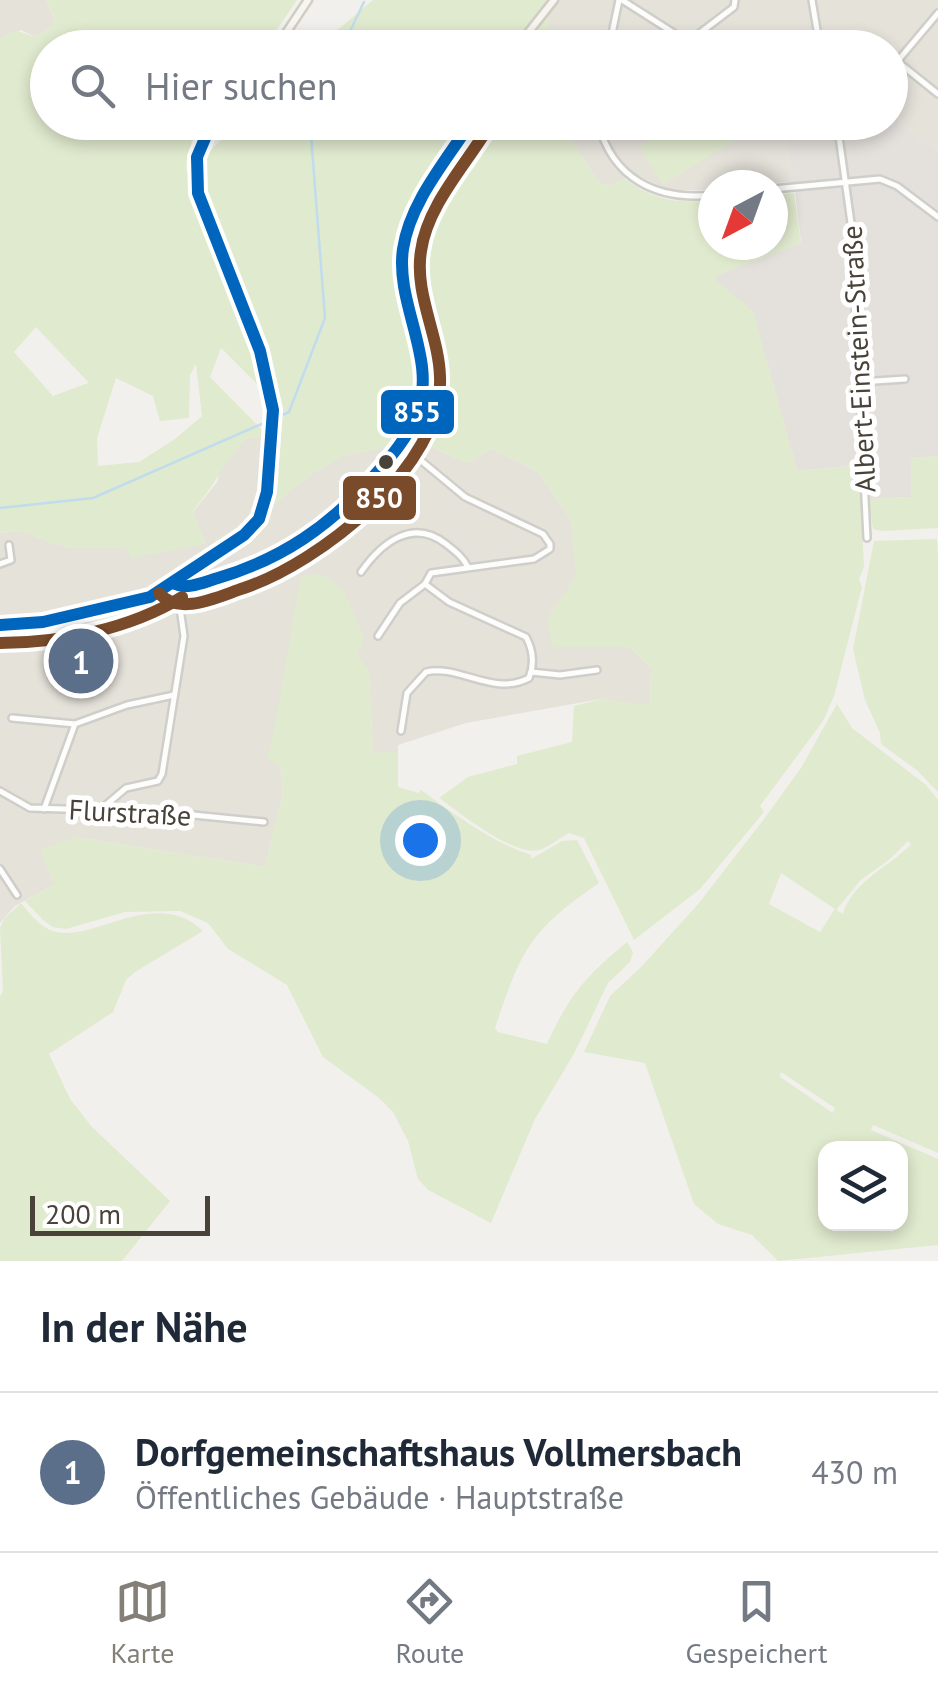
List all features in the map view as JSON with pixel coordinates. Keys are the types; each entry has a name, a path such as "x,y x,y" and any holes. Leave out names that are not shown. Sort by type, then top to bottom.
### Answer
{"main road":[{"path":"288,30 308,0"},
{"path":"530,30 554,0"},
{"path":"0,625 21,626 150,597 244,535 259,519 267,492 274,430 272,410 260,351 198,193 197,156 204,140"},
{"path":"175,584 258,565 315,536 360,493 401,444 418,416 423,394 420,357 405,284 402,255 406,234 460,140"}],"street":[{"path":"612,30 620,0 669,30"},
{"path":"704,30 734,7 735,0"},
{"path":"812,0 817,30"},
{"path":"908,50 938,13"},
{"path":"908,70 938,94"},
{"path":"605,140 612,158 640,185 676,196 698,195"},
{"name":"Albert-Einstein-Straße","path":"840,140 847,181 867,538"},
{"path":"788,187 870,178 890,182 938,217"},
{"path":"860,382 905,379"},
{"path":"378,636 400,604 425,584 431,573 534,559 546,553 550,544 542,534 465,497 401,444"},
{"path":"361,572 389,540 423,532 435,536 464,558 468,567"},
{"path":"0,564 11,560 9,545"},
{"path":"100,810 126,788 158,781 162,774 184,636 175,584"},
{"path":"401,730 407,692 426,672 440,670 467,679 512,684 529,678 531,672 532,649 526,637 449,602 425,584"},
{"path":"531,672 560,675 597,670"},
{"path":"12,718 75,724 127,705 174,695"},
{"path":"44,808 75,724"},
{"name":"Flurstraße","path":"0,792 16,803 44,808 163,812 264,822"},
{"path":"0,869 17,895"}],"shaded area":[{"path":"0,0 46,0 55,20 52,26 30,30 30,34 21,30 0,39"},
{"path":"558,0 938,0 938,152 908,130 908,30 549,30 544,16"},
{"path":"908,130 938,152 938,456 911,458 911,497 868,499 859,465 797,471 753,312 712,277 755,260 788,260 788,247 801,242 785,140 908,140"},
{"path":"571,140 651,140 640,147 715,140 785,140 794,182 788,182 788,170 698,170 698,190 668,190 633,173 613,185 600,184"},
{"path":"268,436 260,504 268,509 311,474 342,456 394,446 404,452 415,439 467,463 491,449 538,472 571,520 577,576 547,620 630,647 651,668 650,706 601,699 466,723 398,745 398,752 373,754 369,672 280,766 283,792 265,867 75,837 54,885 15,906 0,923 0,533 20,531 68,548 205,543 193,512 217,482 222,463 245,439"},
{"path":"235,550 240,564 205,576 200,568"}],"green space":[{"path":"46,0 297,0 277,30 46,30 55,19"},
{"path":"373,0 548,0 543,6 551,30 337,30"},
{"path":"15,30 30,35 30,140 192,140 186,165 192,204 263,390 221,348 210,377 268,436 245,439 193,511 205,544 131,558 127,548 68,548 20,531 0,533 0,39","holes":["36,327 88,382 53,396 14,352","196,364 202,416 139,462 98,466 97,438 116,378 153,396 160,421 189,418 190,375"]},
{"path":"221,140 454,140 414,203 396,252 397,293 414,373 410,422 394,446 342,456 311,474 268,510 278,419 287,414 278,414 276,378 202,183 203,158"},
{"path":"466,140 571,140 600,184 613,185 624,178 666,199 698,201 698,260 757,260 713,277 753,311 797,471 859,465 862,587 834,696 823,721 760,806 764,812 700,889 634,940 584,838 569,833 540,850 516,847 439,798 468,777 517,764 517,756 572,742 574,706 601,699 650,705 651,668 630,647 553,647 547,620 576,576 571,520 538,472 491,449 467,463 415,439 427,405 429,372 411,291 409,249 414,228"},
{"path":"651,140 734,140 663,185 640,147"},
{"path":"794,193 801,243 788,248 788,194"},
{"path":"938,456 938,528 873,529 868,499 911,497 911,458"},
{"path":"937,539 938,792 918,771 881,744 853,649 874,541"},
{"path":"321,574 343,589 364,638 357,654 369,671 373,753 398,752 398,787 419,793 421,790 487,835 531,855 531,859 562,841 577,840 599,883 557,915 531,944 504,1001 495,1028 498,1032 547,1044 571,999 589,976 627,942 633,952 630,962 608,983 575,1052 535,1119 491,1223 428,1190 418,1179 408,1141 393,1112 323,1057 287,985 228,949 208,923 180,911 125,912 66,929 53,927 25,901 54,885 40,850 75,837 265,867 283,792 280,766 267,759 301,577"},
{"path":"837,704 852,728 926,785 938,800 938,1153 873,1125 871,1130 896,1141 818,1141 818,1231 908,1231 908,1146 938,1159 938,1245 778,1261 752,1235 718,1224 694,1204 645,1063 584,1052 610,996 699,903 801,768","holes":["908,841 911,844 854,892 843,914 836,910 861,880","781,873 835,909 820,932 769,904","781,1072 835,1108 833,1113 780,1077"]},
{"path":"21,903 46,928 66,933 164,913 184,918 203,931 135,972 126,980 113,1012 49,1054 70,1099 92,1127 170,1201 122,1261 0,1261 0,928"}],"waterway":[{"path":"351,30 364,2"},
{"path":"0,508 93,498 289,412 325,318 311,140"}],"transit line":[{"name":"855","path":"0,625 43,622 150,597 244,535 259,519 267,492 273,410 260,351 198,193 197,157 204,140"},
{"name":"855","path":"175,584 196,585 241,570 304,539 357,494 404,439 417,414 423,373 405,291 403,249 421,198 459,140"},
{"name":"850","path":"159,593 177,603 200,603 274,575 340,534 400,476 422,444 436,411 440,377 421,283 421,251 438,203 480,140"},
{"name":"850","path":"0,643 94,632 140,618 182,597"}],"place":[{"name":"Dorfgemeinschaftshaus Vollmersbach","path":"81,661"}]}
